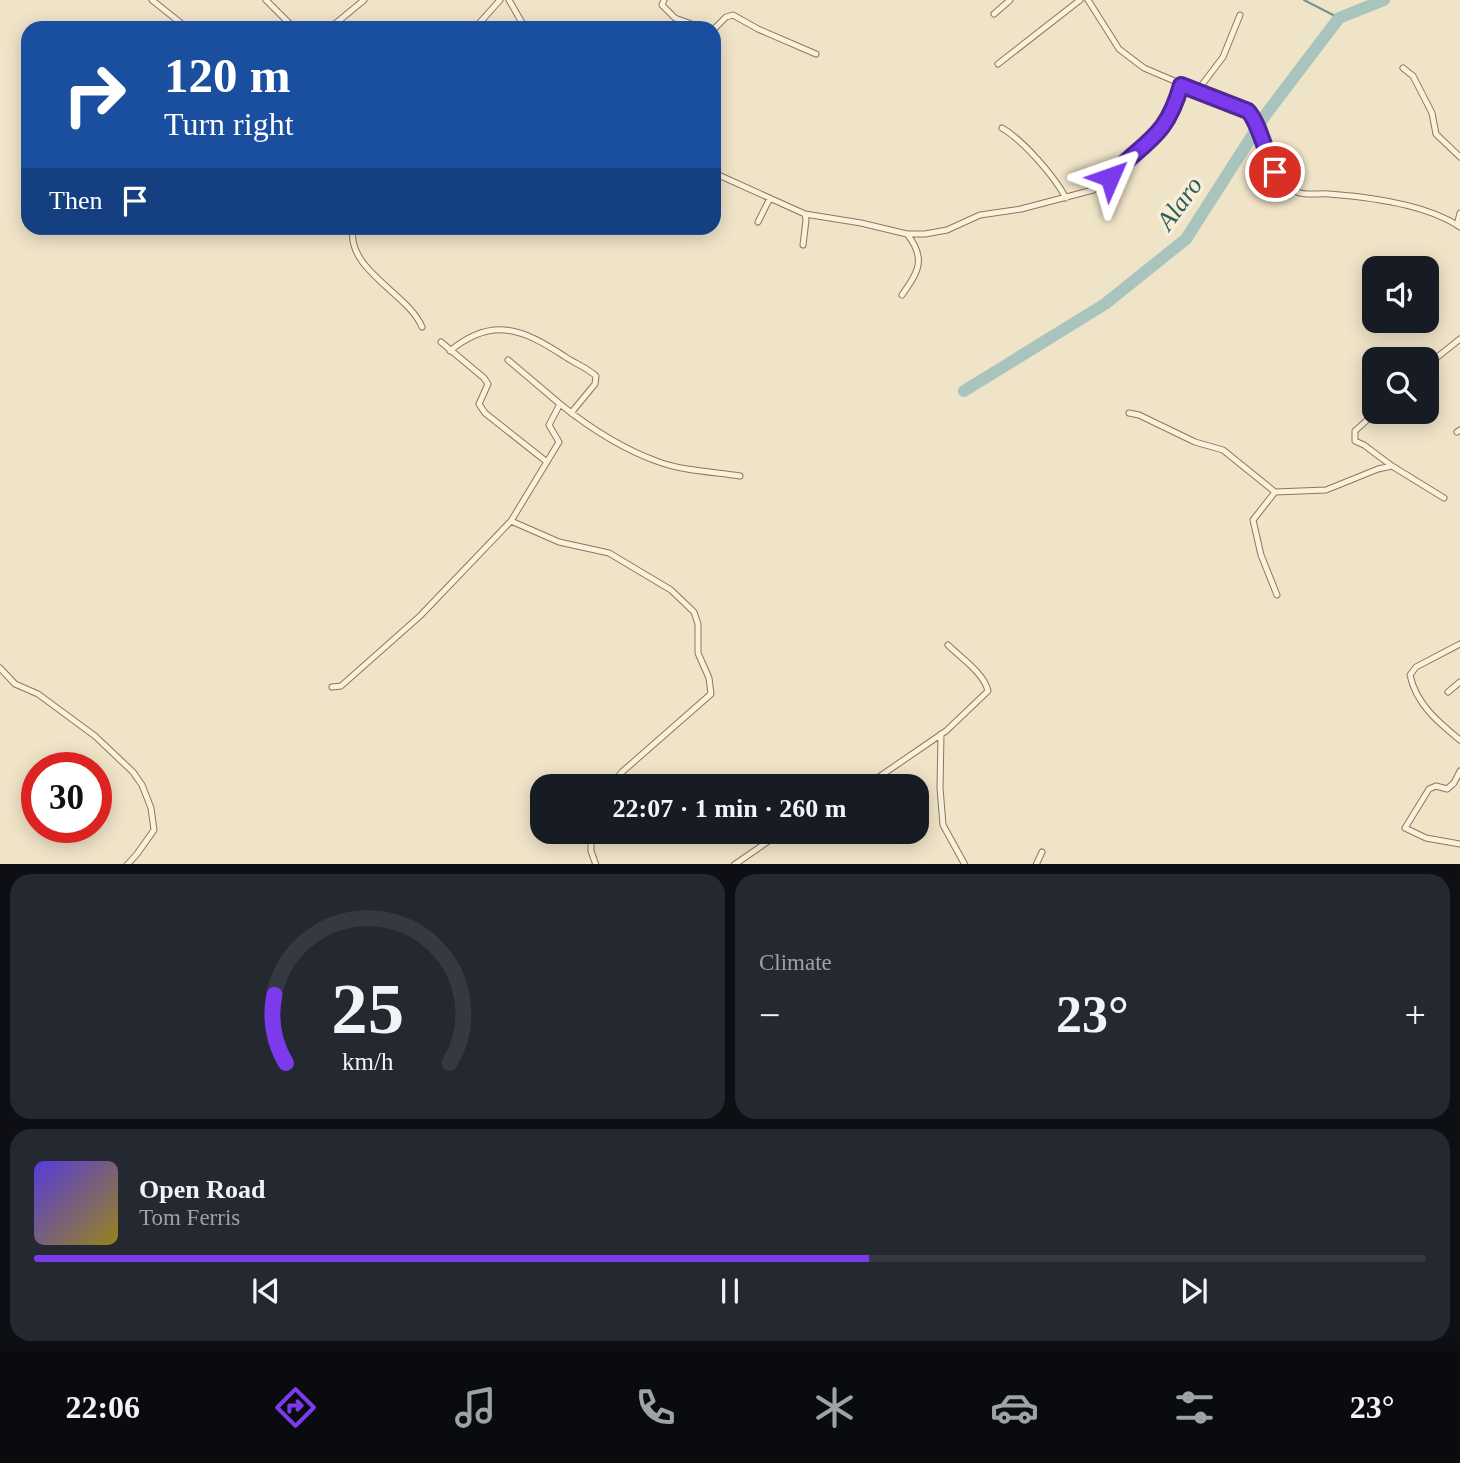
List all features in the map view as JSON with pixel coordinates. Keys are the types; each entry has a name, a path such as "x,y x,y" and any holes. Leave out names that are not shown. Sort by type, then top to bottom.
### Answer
{"street":[{"path":"152,0 178,21"},
{"path":"267,0 287,21"},
{"path":"338,21 364,0"},
{"path":"481,21 500,0"},
{"path":"509,0 521,21"},
{"path":"664,0 662,5 675,18 683,21"},
{"path":"994,15 1010,0"},
{"path":"998,64 1080,0"},
{"path":"1088,0 1115,43 1144,68 1252,114 1275,172 1295,191 1422,209 1434,212 1458,226 1460,213"},
{"path":"721,22 733,15 816,54"},
{"path":"1198,90 1223,57 1240,15"},
{"path":"1402,68 1413,76 1432,113 1436,134 1460,157"},
{"path":"721,176 805,214 906,234 947,230 981,215 1021,209 1093,190 1160,132 1175,109 1181,85"},
{"path":"1002,128 1029,152 1060,187 1066,198"},
{"path":"758,222 770,198"},
{"path":"803,245 805,214"},
{"path":"902,295 917,274 920,264 906,234"},
{"path":"354,235 356,249 370,271 407,304 422,327"},
{"path":"450,351 462,341 490,331 512,329 528,334 596,376 595,384 571,413"},
{"path":"1439,356 1460,340"},
{"path":"440,342 488,384 479,404 485,412 547,463"},
{"path":"508,360 588,427 623,448 662,463 740,477"},
{"path":"332,687 341,686 420,616 511,521 559,442 549,425 560,404"},
{"path":"1129,413 1139,415 1195,442 1223,450 1275,492 1326,490 1392,466"},
{"path":"1362,424 1355,430 1354,441 1444,498"},
{"path":"1275,492 1253,520 1261,555 1277,595"},
{"path":"511,521 559,542 609,553 671,590 694,612 698,624 698,653 709,678 711,694 620,774"},
{"path":"1460,644 1416,667 1410,675 1415,693 1426,710 1460,740"},
{"path":"883,774 941,734 988,691 988,687 974,670 948,645"},
{"path":"0,668 15,684 38,694 95,736 142,785 154,830 138,854 127,864"},
{"path":"1448,692 1460,682"},
{"path":"941,734 940,788 943,825 965,864"},
{"path":"1460,771 1454,783 1447,789 1436,786 1429,789 1405,828 1426,838 1460,844"},
{"path":"590,844 590,851 596,864"},
{"path":"734,864 764,844"},
{"path":"1036,864 1042,852"}],"waterway":[{"path":"1304,0 1339,18"},
{"name":"Alaro","path":"964,391 1105,304 1186,239 1266,114 1339,18 1384,0"}],"route":[{"path":"1110,177 1160,132 1175,109 1181,85 1205,92 1252,114 1275,172"}]}
